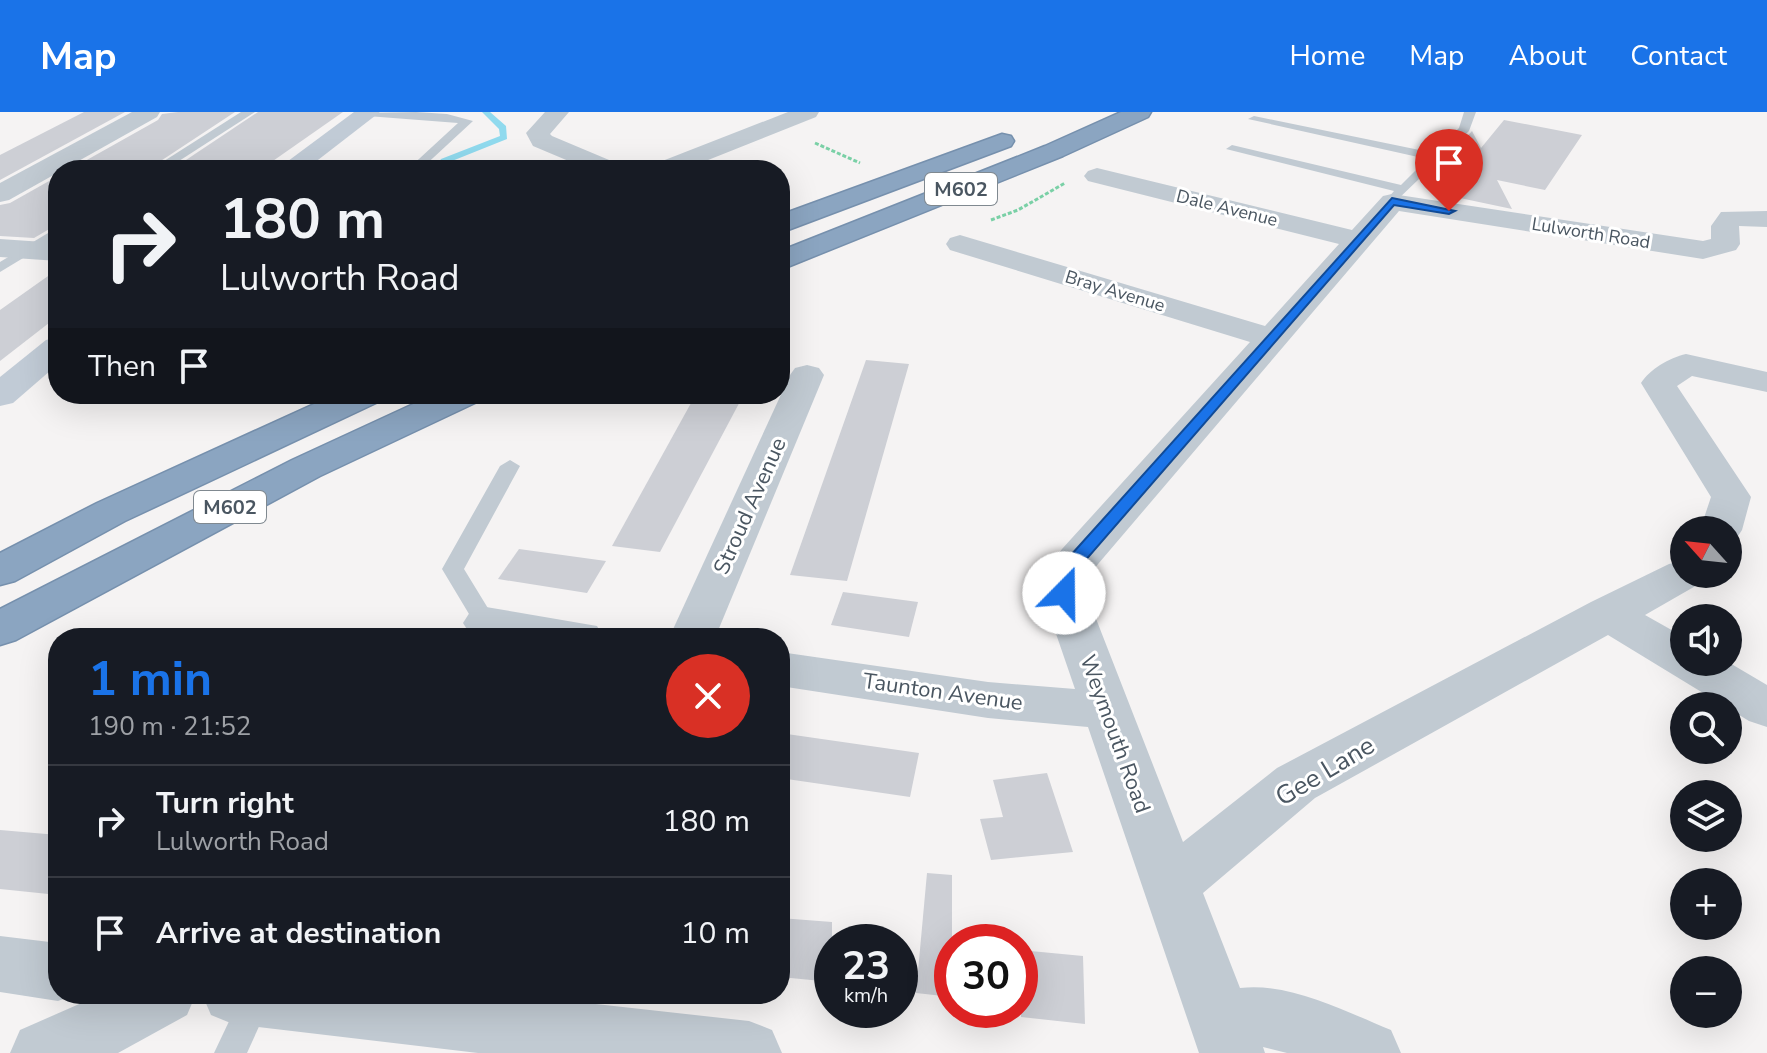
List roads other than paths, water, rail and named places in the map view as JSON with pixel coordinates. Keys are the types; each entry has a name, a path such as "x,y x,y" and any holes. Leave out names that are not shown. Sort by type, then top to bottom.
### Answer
{"highway":[{"name":"M602","path":"790,257 1040,157 1140,112"},
{"name":"M602","path":"790,221 1028,130"},
{"name":"M602","path":"0,571 111,512 343,404"},
{"name":"M602","path":"0,629 306,468 443,404"}],"main road":[{"path":"303,160 368,113"},
{"path":"0,395 48,355"}],"street":[{"path":"62,160 149,112"},
{"path":"558,112 538,133 542,141 588,160"},
{"path":"686,160 808,112"},
{"path":"0,194 48,168"},
{"name":"Dale Avenue","path":"1097,176 1357,240"},
{"name":"Lulworth Road","path":"1397,195 1703,250 1726,244 1725,226 1731,218 1767,219"},
{"name":"Weymouth Road","path":"1171,885 1064,593 1065,576 1397,195"},
{"name":"Bray Avenue","path":"960,244 1271,338"},
{"path":"14,249 48,251"},
{"path":"1725,516 1731,497 1658,383 1686,364 1767,382"},
{"name":"Stroud Avenue","path":"696,628 807,375"},
{"name":"Gee Lane","path":"1171,885 1296,783 1670,581"},
{"path":"1607,613 1670,651"},
{"path":"486,623 518,628"},
{"name":"Taunton Avenue","path":"790,670 988,700 1107,710"},
{"path":"1713,676 1767,708"},
{"path":"1171,885 1226,1037 1263,1016 1282,1020 1368,1053"},
{"path":"0,964 48,971"},
{"path":"43,1053 100,1029 146,1004"},
{"path":"316,1004 749,1053"}],"lane":[{"path":"172,160 249,112"},
{"name":"Weymouth Road","path":"1397,195 1465,129 1470,112"},
{"path":"368,113 467,121 424,160"},
{"path":"1254,119 1435,157"},
{"path":"1232,149 1397,195"},
{"path":"0,268 14,249 48,235"},
{"path":"486,623 453,569 510,466"},
{"path":"230,1053 243,1004"}],"waterway":[{"path":"446,160 504,137 503,128 486,112"}]}
